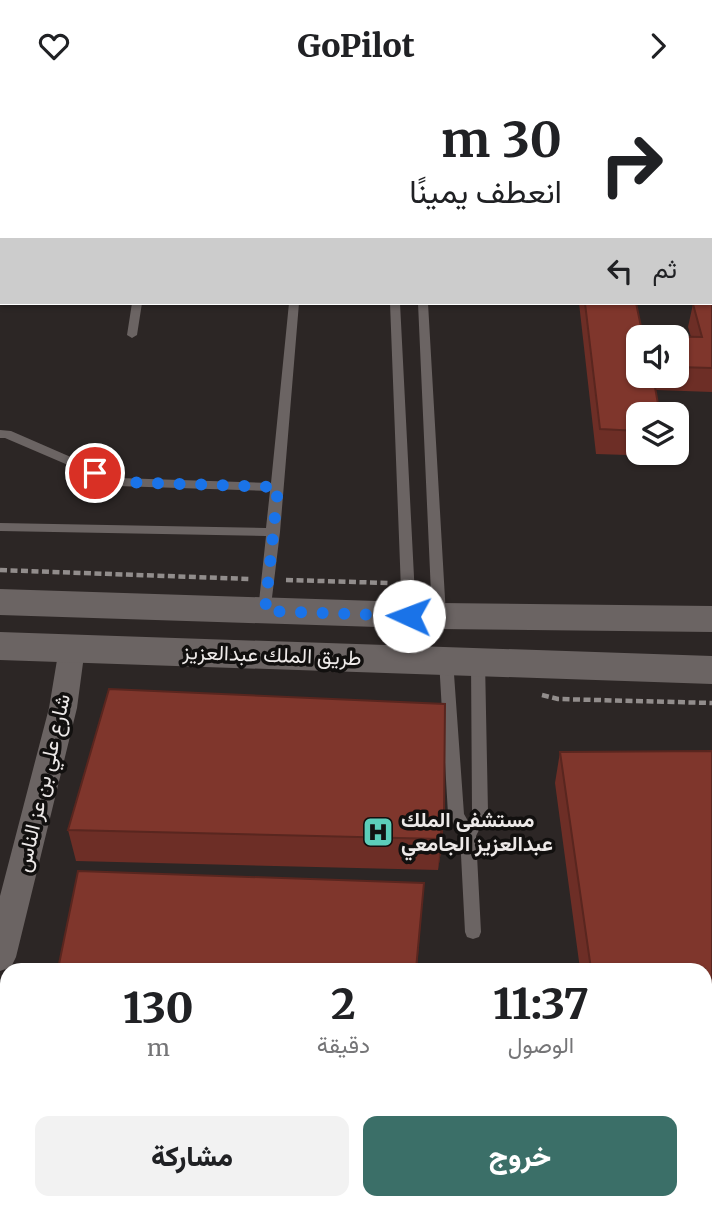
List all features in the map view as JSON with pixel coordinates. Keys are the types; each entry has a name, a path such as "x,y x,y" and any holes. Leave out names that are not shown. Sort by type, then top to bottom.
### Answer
{"main road":[{"name":"طريق الملك عبدالعزيز","path":"0,602 267,596 712,619"},
{"name":"طريق الملك عبدالعزيز","path":"0,646 712,670"}],"street":[{"name":"شارع علي بن عز الناس","path":"2,941 63,708 72,649"}],"lane":[{"path":"131,335 137,305"},
{"path":"267,596 294,305"},
{"path":"395,305 415,605"},
{"path":"415,605 423,305"},
{"path":"0,434 117,482 278,487"},
{"path":"0,527 274,532"},
{"path":"462,661 480,812 468,836"},
{"path":"462,661 456,814 468,836 473,932"}],"path":[{"path":"0,570 267,596 415,605"},
{"path":"558,699 712,703"}],"building":[{"path":"585,305 636,305 641,325 626,325 626,388 655,388 658,402 626,402 626,430 600,429"},
{"path":"693,305 712,305 712,368 689,367 689,337 702,337"},
{"path":"109,689 445,704 444,815 440,839 68,830"},
{"path":"712,751 712,963 590,963 560,752"},
{"path":"78,871 424,883 417,963 59,963"}],"place":[{"name":"مستشفى الملك عبدالعزيز الجامعي","path":"378,832"}],"route":[{"path":"95,473 117,482 278,487 265,611 409,616"}]}
